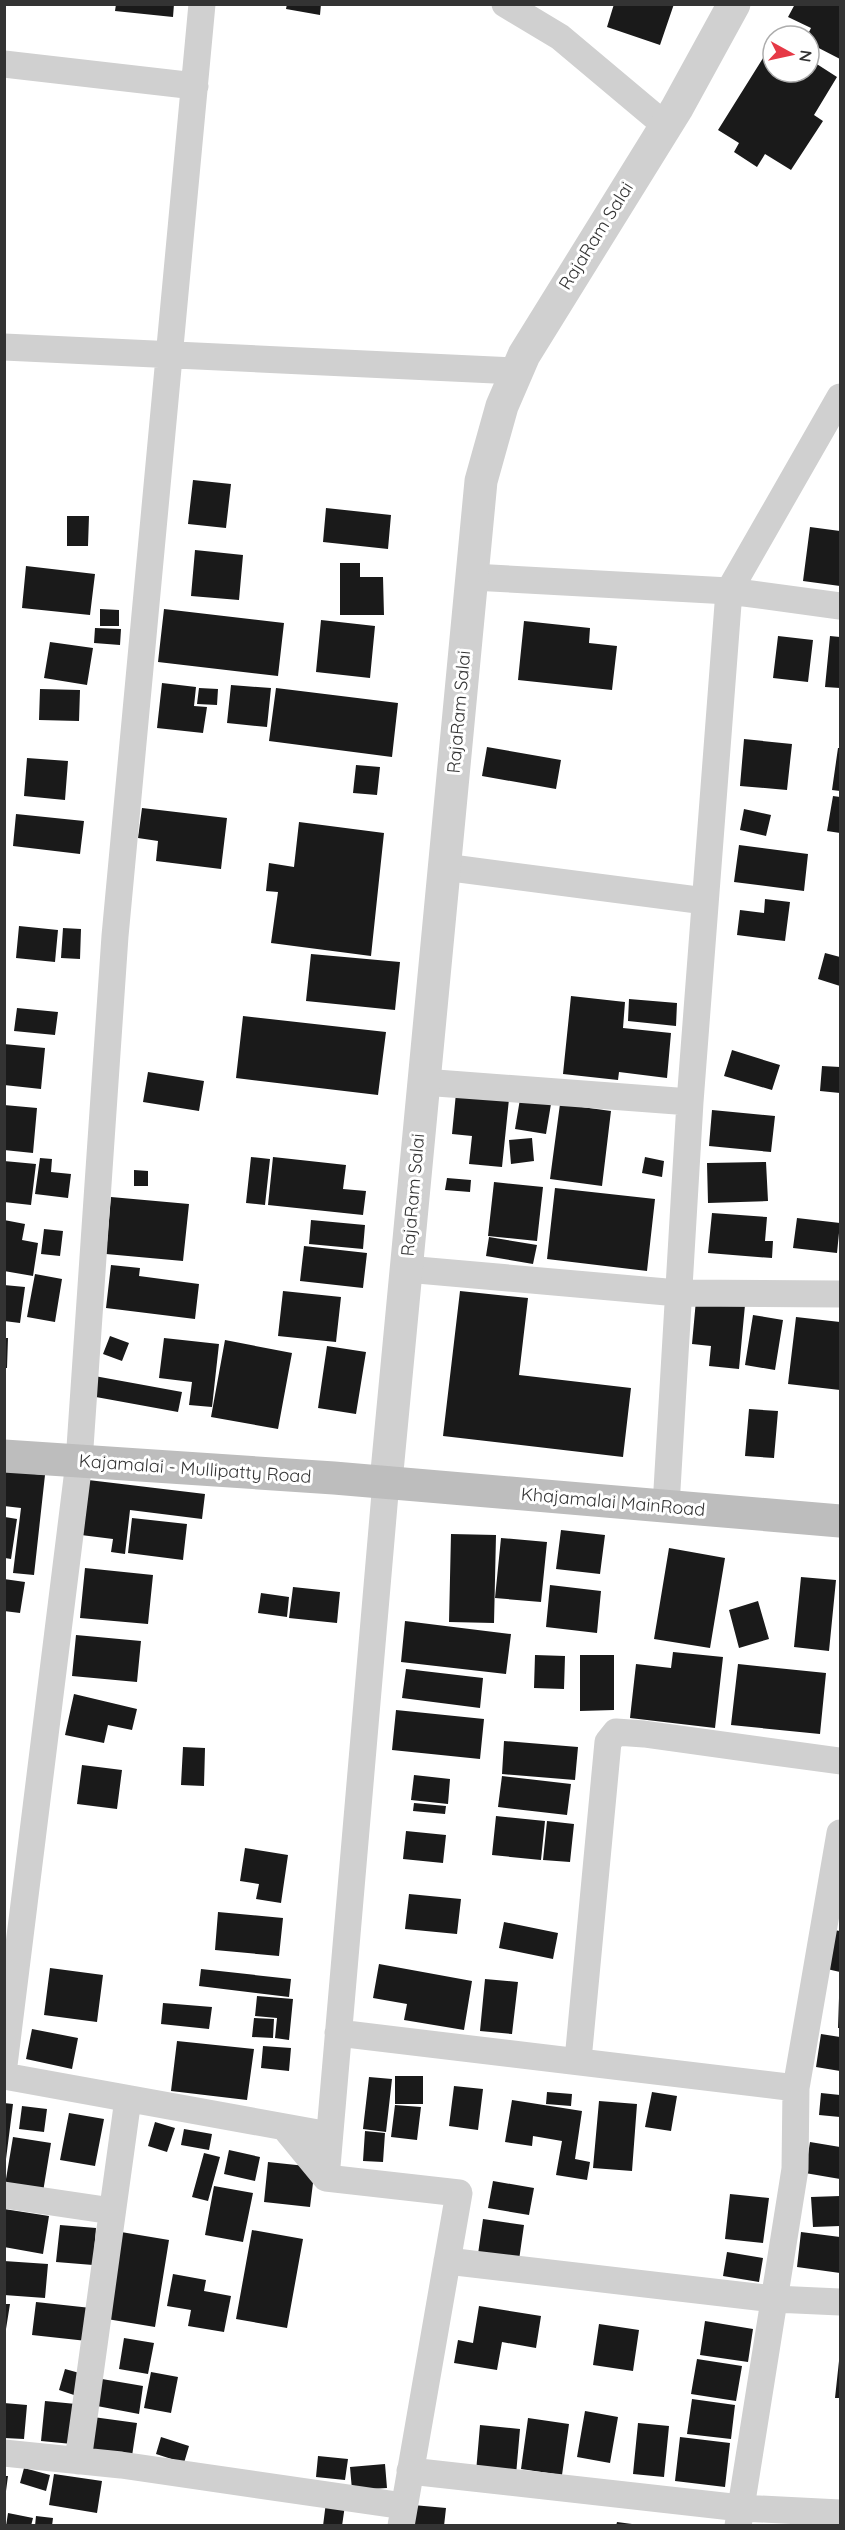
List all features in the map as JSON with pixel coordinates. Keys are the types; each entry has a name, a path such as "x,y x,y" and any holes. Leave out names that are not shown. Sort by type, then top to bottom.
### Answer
{"main road":[{"name":"Kajamalai - Mullipatty Road","path":"4,1456 386,1482"},
{"name":"Khajamalai MainRoad","path":"386,1482 840,1521"}],"street":[{"path":"4,2065 79,1462 115,936 202,4"},
{"path":"505,4 561,37 666,126"},
{"name":"RajaRam Salai","path":"386,1482 481,481 502,406 524,355 666,126 734,4"},
{"path":"4,64 195,86"},
{"path":"4,347 517,371"},
{"path":"666,1506 690,1102 729,591 840,397"},
{"path":"472,577 729,591 840,606"},
{"path":"444,867 705,901"},
{"path":"423,1082 690,1102"},
{"path":"406,1269 678,1293 840,1294"},
{"path":"326,2178 386,1482"},
{"path":"578,2060 608,1742 616,1732 629,1732 837,1764"},
{"path":"740,2517 795,2169 796,2088 832,1926 840,1833"},
{"path":"338,2033 578,2060 796,2088"},
{"path":"4,2076 329,2135"},
{"path":"78,2461 128,2099"},
{"path":"4,2453 120,2465 402,2516 459,2193 326,2178 284,2127"},
{"path":"4,2195 112,2211"},
{"path":"447,2262 774,2300 840,2302"},
{"path":"410,2471 740,2517 840,2513"}],"building":[{"path":"116,4 174,4 173,17 115,11"},
{"path":"287,4 321,4 320,15 286,9"},
{"path":"614,4 674,4 660,45 607,27"},
{"path":"795,4 840,4 840,59 821,49 821,24 803,24 788,17"},
{"path":"761,61 761,84 821,84 821,67 837,77 814,115 823,121 791,170 765,154 757,167 734,152 739,143 718,130"},
{"path":"193,480 231,484 226,528 188,524"},
{"path":"326,508 391,515 388,549 323,542"},
{"path":"67,516 89,516 88,546 67,546"},
{"path":"810,527 840,531 840,586 803,581"},
{"path":"195,550 243,555 239,600 191,596"},
{"path":"340,563 360,563 360,577 383,577 384,615 340,615"},
{"path":"26,566 95,574 90,615 22,608"},
{"path":"100,609 119,610 119,626 100,626"},
{"path":"164,609 284,623 278,676 158,662"},
{"path":"321,620 375,626 370,678 316,672"},
{"path":"524,621 590,628 589,643 617,646 612,690 518,680"},
{"path":"95,628 121,629 120,645 94,643"},
{"path":"778,636 813,640 808,682 773,678"},
{"path":"830,636 840,637 840,688 825,687"},
{"path":"50,642 93,648 87,685 44,678"},
{"path":"162,683 196,687 194,706 207,707 203,733 157,728"},
{"path":"231,685 271,688 267,727 227,723"},
{"path":"199,688 218,689 217,705 197,704"},
{"path":"276,688 398,703 392,757 269,741"},
{"path":"40,689 80,690 79,721 39,720"},
{"path":"744,739 792,744 787,790 740,786"},
{"path":"487,747 561,760 556,789 482,776"},
{"path":"838,748 840,748 840,791 832,790"},
{"path":"27,758 68,761 65,800 24,796"},
{"path":"356,765 380,767 377,795 353,793"},
{"path":"833,796 840,797 840,833 827,831"},
{"path":"142,808 227,818 221,869 156,861 158,841 138,838"},
{"path":"744,809 771,815 766,836 740,830"},
{"path":"16,814 84,821 80,854 13,846"},
{"path":"299,822 384,833 371,956 271,943 278,892 266,891 269,863 294,867"},
{"path":"739,845 808,854 804,891 734,882"},
{"path":"765,899 790,902 785,941 737,935 740,910 764,913"},
{"path":"19,926 58,930 55,962 16,958"},
{"path":"63,928 81,929 80,959 61,958"},
{"path":"825,953 840,957 840,986 818,979"},
{"path":"311,954 400,962 395,1010 306,1001"},
{"path":"571,996 625,1002 623,1028 671,1033 667,1078 619,1072 618,1080 563,1074"},
{"path":"629,999 677,1003 676,1026 628,1021"},
{"path":"17,1008 58,1012 55,1035 14,1031"},
{"path":"243,1016 386,1032 378,1095 236,1078"},
{"path":"4,1044 45,1048 41,1089 4,1085"},
{"path":"732,1050 780,1065 772,1090 724,1076"},
{"path":"822,1066 840,1067 840,1093 820,1091"},
{"path":"148,1072 204,1081 199,1111 143,1102"},
{"path":"456,1093 509,1099 502,1167 469,1164 472,1136 452,1134"},
{"path":"520,1099 551,1104 546,1134 515,1129"},
{"path":"560,1104 611,1111 602,1186 550,1179"},
{"path":"4,1105 37,1108 33,1153 4,1150"},
{"path":"712,1110 775,1116 771,1152 709,1146"},
{"path":"532,1138 534,1161 511,1164 509,1140"},
{"path":"251,1157 270,1159 265,1205 246,1203"},
{"path":"273,1157 346,1165 343,1189 366,1191 363,1215 268,1205"},
{"path":"645,1157 664,1161 662,1177 642,1173"},
{"path":"40,1158 52,1159 51,1172 71,1174 68,1198 35,1194"},
{"path":"4,1161 36,1164 31,1205 4,1202"},
{"path":"766,1162 768,1201 708,1203 707,1163"},
{"path":"134,1170 148,1171 148,1186 134,1186"},
{"path":"447,1178 471,1180 470,1192 445,1190"},
{"path":"494,1182 543,1187 537,1241 488,1236"},
{"path":"555,1188 655,1199 647,1271 547,1259"},
{"path":"111,1197 189,1204 183,1261 106,1254"},
{"path":"712,1213 767,1217 765,1241 773,1241 772,1258 708,1253"},
{"path":"797,1218 840,1223 837,1253 793,1248"},
{"path":"4,1220 25,1224 22,1240 38,1243 33,1276 4,1271"},
{"path":"311,1220 365,1225 363,1249 309,1244"},
{"path":"44,1229 63,1231 60,1256 41,1254"},
{"path":"489,1237 537,1245 533,1264 486,1256"},
{"path":"304,1246 367,1253 363,1288 300,1281"},
{"path":"111,1265 140,1268 139,1276 199,1284 195,1319 106,1308"},
{"path":"35,1274 62,1279 55,1322 27,1317"},
{"path":"4,1285 25,1287 20,1323 4,1321"},
{"path":"283,1291 341,1297 336,1342 278,1336"},
{"path":"460,1291 528,1298 519,1375 631,1388 623,1457 443,1436"},
{"path":"696,1300 745,1305 739,1369 709,1366 711,1346 692,1344"},
{"path":"753,1315 783,1320 775,1370 745,1365"},
{"path":"796,1317 840,1322 840,1390 788,1384"},
{"path":"110,1336 129,1343 122,1361 103,1354"},
{"path":"4,1338 8,1338 7,1368 4,1368"},
{"path":"164,1338 219,1344 212,1407 189,1405 192,1382 159,1378"},
{"path":"225,1340 292,1353 278,1429 211,1417"},
{"path":"327,1346 366,1352 356,1414 318,1408"},
{"path":"89,1375 182,1392 178,1412 85,1395"},
{"path":"749,1409 778,1411 774,1458 745,1456"},
{"path":"4,1471 45,1475 34,1575 13,1573 21,1508 4,1506"},
{"path":"80,1479 205,1494 202,1519 130,1510 125,1554 111,1552 113,1539 73,1534"},
{"path":"5,1517 17,1519 11,1559 5,1558"},
{"path":"132,1518 187,1524 183,1560 128,1553"},
{"path":"561,1530 605,1535 600,1574 556,1569"},
{"path":"451,1534 496,1535 494,1623 449,1622"},
{"path":"501,1538 547,1542 541,1602 495,1598"},
{"path":"669,1548 725,1558 710,1648 654,1639"},
{"path":"85,1568 153,1575 148,1624 80,1618"},
{"path":"801,1577 836,1580 829,1651 794,1647"},
{"path":"4,1579 25,1582 20,1613 4,1611"},
{"path":"550,1585 601,1591 597,1633 546,1627"},
{"path":"293,1587 340,1592 337,1623 289,1618"},
{"path":"261,1593 289,1597 287,1617 258,1613"},
{"path":"758,1601 769,1639 739,1648 729,1610"},
{"path":"405,1621 511,1634 506,1674 401,1662"},
{"path":"76,1635 141,1641 137,1682 72,1676"},
{"path":"673,1652 723,1657 715,1728 630,1718 636,1664 671,1668"},
{"path":"535,1655 565,1656 564,1689 534,1688"},
{"path":"580,1655 614,1655 614,1710 580,1711"},
{"path":"738,1664 826,1673 820,1734 731,1725"},
{"path":"406,1669 483,1678 480,1708 402,1698"},
{"path":"74,1694 137,1709 132,1730 108,1725 104,1743 65,1735"},
{"path":"396,1710 484,1719 480,1759 392,1750"},
{"path":"504,1741 578,1747 575,1780 502,1774"},
{"path":"183,1747 205,1748 204,1786 181,1785"},
{"path":"82,1765 122,1770 117,1809 77,1804"},
{"path":"414,1775 450,1779 448,1804 411,1800"},
{"path":"502,1776 571,1784 567,1815 498,1807"},
{"path":"414,1803 446,1806 445,1814 413,1811"},
{"path":"496,1816 545,1821 541,1860 492,1855"},
{"path":"547,1821 574,1824 570,1862 543,1860"},
{"path":"406,1831 446,1835 443,1863 403,1859"},
{"path":"245,1848 288,1855 281,1903 256,1899 259,1884 240,1881"},
{"path":"409,1894 461,1899 457,1934 405,1929"},
{"path":"218,1912 283,1918 279,1956 215,1950"},
{"path":"504,1922 558,1933 553,1959 499,1948"},
{"path":"834,1930 840,1931 840,1972 827,1969"},
{"path":"379,1964 472,1981 464,2030 404,2020 407,2004 373,1998"},
{"path":"50,1968 103,1975 97,2022 44,2015"},
{"path":"201,1969 291,1979 289,1997 199,1986"},
{"path":"485,1979 518,1982 512,2034 480,2031"},
{"path":"257,1996 293,1999 289,2040 275,2038 277,2018 255,2016"},
{"path":"839,1998 840,2028 838,2028"},
{"path":"163,2003 212,2007 209,2029 161,2024"},
{"path":"254,2018 274,2019 273,2038 252,2037"},
{"path":"32,2029 78,2038 72,2069 26,2059"},
{"path":"821,2034 840,2037 840,2071 816,2067"},
{"path":"177,2041 254,2049 247,2100 171,2091"},
{"path":"263,2046 291,2048 289,2071 261,2068"},
{"path":"395,2076 423,2076 423,2104 395,2104"},
{"path":"369,2077 392,2079 386,2132 363,2129"},
{"path":"454,2086 483,2089 478,2130 449,2126"},
{"path":"547,2092 572,2094 571,2106 546,2104"},
{"path":"652,2092 677,2096 671,2131 645,2127"},
{"path":"821,2093 840,2095 840,2117 819,2115"},
{"path":"512,2100 582,2111 575,2159 590,2162 587,2180 556,2175 562,2141 533,2136 532,2146 505,2142"},
{"path":"599,2101 637,2104 632,2171 593,2168"},
{"path":"4,2103 13,2104 6,2159 4,2159"},
{"path":"395,2105 421,2107 417,2140 391,2137"},
{"path":"22,2106 47,2109 44,2132 19,2129"},
{"path":"69,2113 104,2119 95,2166 60,2160"},
{"path":"155,2122 175,2128 167,2152 148,2146"},
{"path":"184,2129 212,2134 209,2150 181,2145"},
{"path":"365,2131 385,2133 383,2162 363,2161"},
{"path":"13,2137 51,2143 43,2192 5,2185"},
{"path":"810,2142 840,2147 840,2179 805,2173"},
{"path":"229,2150 260,2157 255,2181 224,2174"},
{"path":"204,2153 220,2157 208,2201 192,2197"},
{"path":"268,2162 315,2167 310,2207 264,2202"},
{"path":"493,2181 534,2188 529,2215 488,2208"},
{"path":"214,2186 253,2193 243,2242 205,2235"},
{"path":"730,2194 769,2198 763,2243 725,2239"},
{"path":"840,2196 840,2226 813,2227 811,2197"},
{"path":"4,2209 49,2216 43,2254 4,2247"},
{"path":"483,2219 524,2225 519,2260 478,2254"},
{"path":"60,2225 96,2228 93,2265 56,2262"},
{"path":"252,2230 303,2239 287,2328 236,2319"},
{"path":"121,2232 169,2240 155,2327 107,2319"},
{"path":"801,2232 840,2237 840,2273 797,2267"},
{"path":"727,2252 763,2258 759,2282 723,2276"},
{"path":"4,2261 48,2264 45,2298 4,2295"},
{"path":"173,2274 206,2280 204,2291 231,2296 224,2332 188,2326 191,2310 167,2306"},
{"path":"36,2302 91,2308 87,2341 32,2335"},
{"path":"4,2304 10,2304 6,2329 4,2329"},
{"path":"479,2306 541,2316 536,2348 502,2342 497,2370 454,2363 458,2340 473,2343"},
{"path":"705,2321 753,2329 748,2362 700,2355"},
{"path":"599,2324 639,2330 633,2371 593,2365"},
{"path":"124,2338 154,2343 148,2374 119,2369"},
{"path":"697,2359 742,2366 736,2401 691,2394"},
{"path":"839,2361 840,2398 835,2398"},
{"path":"65,2369 83,2374 77,2396 59,2390"},
{"path":"151,2372 178,2377 171,2413 144,2408"},
{"path":"102,2379 143,2386 139,2414 97,2406"},
{"path":"692,2399 735,2405 731,2439 687,2434"},
{"path":"45,2401 76,2404 72,2444 41,2441"},
{"path":"4,2403 27,2405 24,2439 4,2438"},
{"path":"585,2411 618,2417 610,2463 577,2457"},
{"path":"93,2417 137,2423 132,2456 88,2449"},
{"path":"528,2418 569,2424 562,2475 521,2469"},
{"path":"638,2423 669,2426 664,2477 633,2474"},
{"path":"480,2425 520,2429 516,2475 476,2472"},
{"path":"161,2437 189,2446 184,2463 156,2454"},
{"path":"680,2437 730,2443 725,2487 675,2481"},
{"path":"318,2456 348,2459 345,2480 316,2477"},
{"path":"385,2464 387,2488 352,2490 350,2467"},
{"path":"24,2468 50,2475 46,2491 20,2483"},
{"path":"54,2474 102,2481 97,2513 49,2505"},
{"path":"4,2476 8,2476 6,2491 4,2491"},
{"path":"326,2502 345,2505 342,2526 323,2526"},
{"path":"413,2505 446,2508 444,2526 411,2526"},
{"path":"8,2513 33,2518 31,2526 6,2526"},
{"path":"36,2516 53,2518 52,2526 35,2526"},
{"path":"617,2522 632,2524 632,2526 616,2526"}]}
